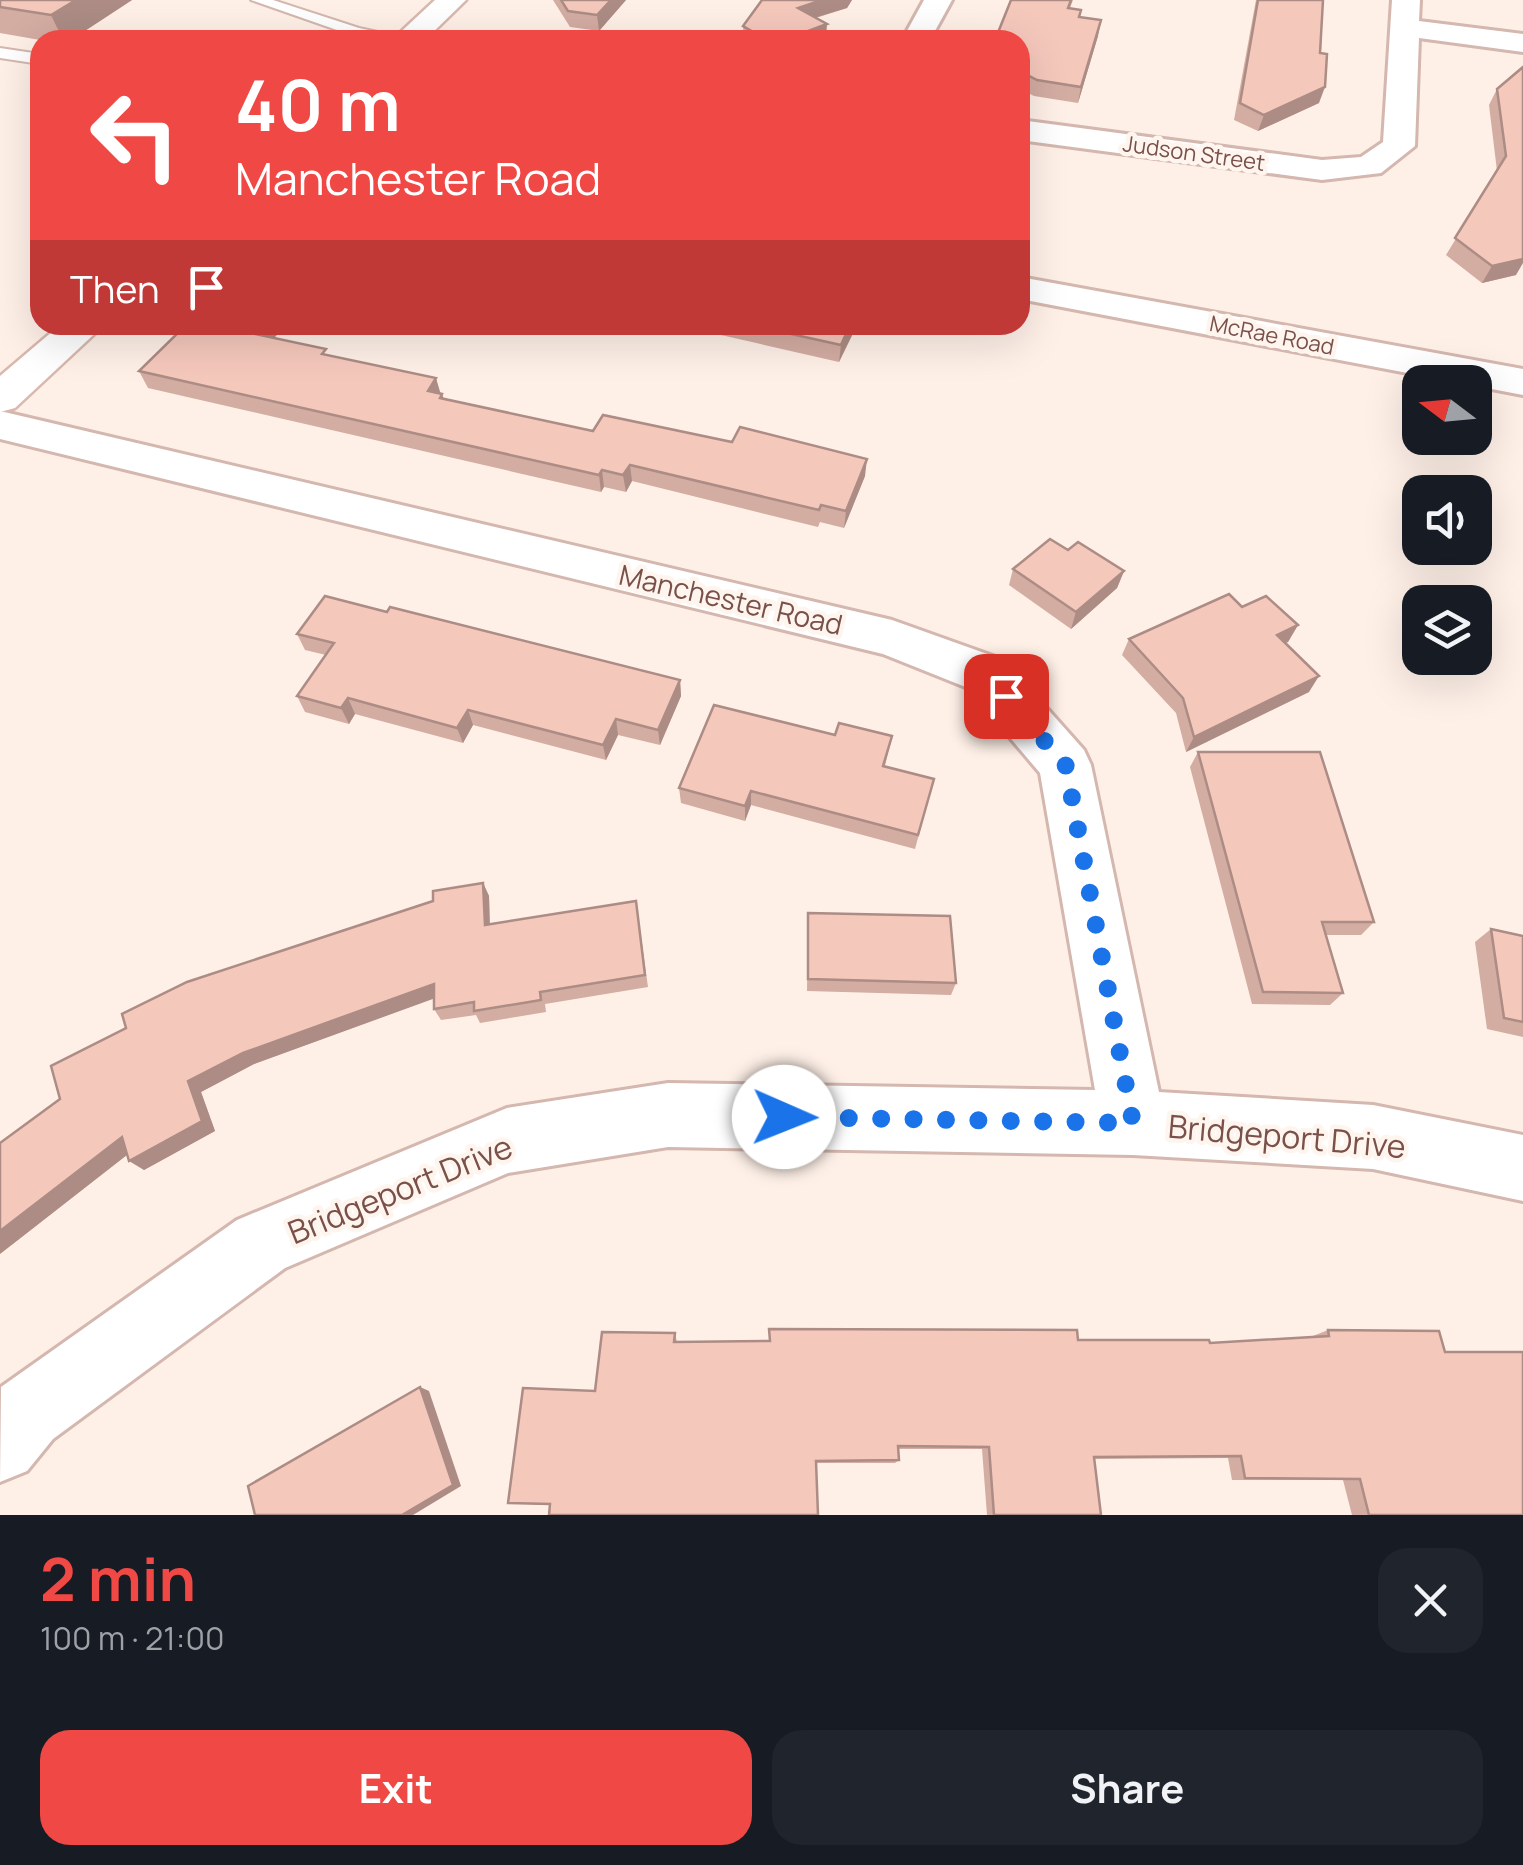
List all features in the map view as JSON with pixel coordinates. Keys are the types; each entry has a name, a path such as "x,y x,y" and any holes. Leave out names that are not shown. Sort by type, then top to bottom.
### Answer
{"street":[{"path":"419,30 452,0"},
{"path":"922,30 938,0"},
{"path":"1406,14 1523,44"},
{"name":"Judson Street","path":"1030,131 1322,170 1369,166 1399,146 1406,14"},
{"name":"McRae Road","path":"1030,290 1523,382"},
{"path":"0,398 72,335"},
{"name":"Manchester Road","path":"0,425 892,638 986,674 1066,766 1133,1123"},
{"name":"Bridgeport Drive","path":"0,1444 27,1413 260,1244 507,1142 668,1114 1133,1123 1372,1137 1523,1168"}],"lane":[{"path":"258,0 351,30"},
{"path":"0,54 30,58"}],"building":[{"path":"0,0 76,0 51,15 0,7"},
{"path":"561,0 611,0 597,15 568,11"},
{"path":"762,0 822,0 798,8 827,24 811,30 750,30 743,26"},
{"path":"1011,0 1071,0 1068,8 1081,10 1079,17 1101,20 1081,87 1030,76 1030,30 999,30"},
{"path":"1258,0 1323,0 1320,53 1327,54 1325,87 1264,115 1240,103"},
{"path":"1523,67 1523,259 1492,266 1455,238 1506,156 1497,89"},
{"path":"176,335 260,335 326,349 322,354 436,378 428,391 442,394 440,398 593,431 603,415 732,442 740,427 867,459 846,511 821,505 819,510 630,465 623,475 602,470 599,475 139,371"},
{"path":"796,335 846,335 841,345"},
{"path":"1050,539 1068,550 1078,542 1124,571 1076,612 1013,569"},
{"path":"1229,594 1242,607 1266,596 1298,625 1277,635 1319,676 1194,737 1183,698 1129,639"},
{"path":"325,596 387,612 390,607 680,680 658,730 616,719 603,745 468,710 457,728 348,698 341,708 297,696 334,643 297,634"},
{"path":"714,705 835,735 839,723 892,736 883,766 934,779 918,835 751,791 745,806 679,788"},
{"path":"1198,752 1320,752 1374,922 1322,922 1343,993 1263,992"},
{"path":"483,883 485,925 636,901 645,975 540,992 541,1000 474,1011 474,1002 434,1009 434,984 243,1053 188,1081 202,1121 129,1161 122,1137 0,1231 0,1143 60,1099 51,1066 126,1028 122,1014 187,982 433,901 433,891"},
{"path":"808,913 950,916 956,983 808,979"},
{"path":"1491,929 1523,936 1523,1022 1504,1018"},
{"path":"769,1329 1077,1330 1078,1340 1210,1343 1329,1336 1328,1330 1439,1331 1445,1352 1523,1352 1523,1515 1369,1515 1360,1479 1245,1478 1241,1456 1094,1457 1101,1515 994,1515 989,1447 898,1446 899,1460 816,1461 818,1515 549,1515 550,1504 508,1503 523,1388 595,1391 602,1332 675,1333 674,1342 770,1341"},
{"path":"420,1387 453,1485 402,1515 255,1515 248,1486"}],"route":[{"path":"784,1117 1133,1123 1066,766 1006,696"}]}
